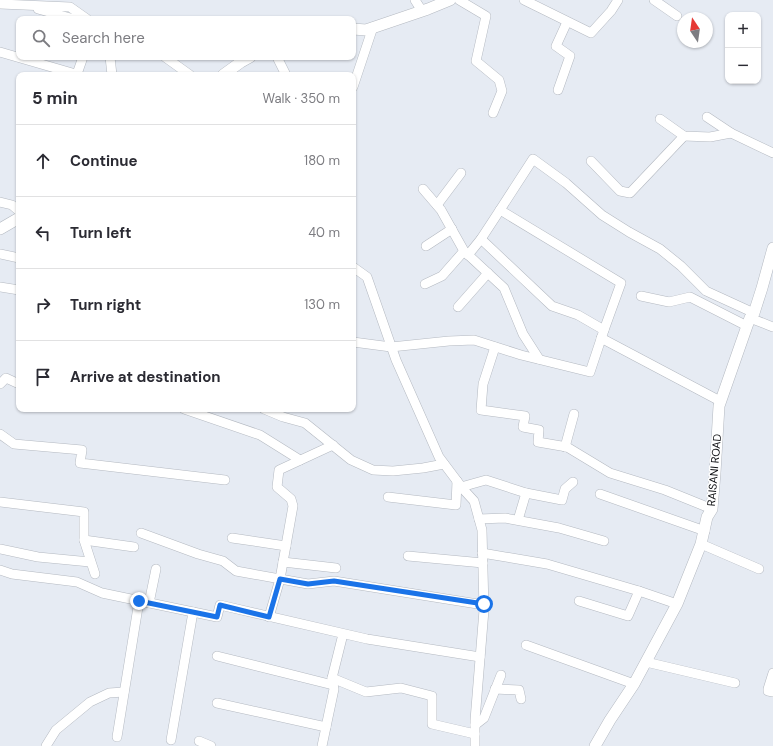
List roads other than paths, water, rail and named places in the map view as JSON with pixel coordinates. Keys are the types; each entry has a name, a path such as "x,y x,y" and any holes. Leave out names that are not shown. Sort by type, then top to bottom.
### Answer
{"main road":[{"path":"356,29 366,30 450,0"},
{"path":"227,72 245,60"},
{"path":"0,229 16,220"},
{"name":"RAISANI ROAD","path":"595,746 634,684 677,604 701,544 707,517 712,509 720,401 762,288 773,248"}],"street":[{"path":"10,0 63,16"},
{"path":"414,0 422,11"},
{"path":"459,0 486,16 476,61 499,80 502,91 493,113"},
{"path":"524,0 590,33 611,11 617,0"},
{"path":"654,0 677,16"},
{"path":"0,4 70,6 84,16"},
{"path":"558,90 570,56 556,46 567,22"},
{"path":"356,78 373,27"},
{"path":"0,52 16,57"},
{"path":"27,60 68,72"},
{"path":"79,72 82,60"},
{"path":"110,60 112,72"},
{"path":"169,60 186,72"},
{"path":"278,60 284,72"},
{"path":"707,117 730,133 773,153"},
{"path":"660,119 684,136 710,137 730,133"},
{"path":"591,161 620,191 630,193 684,136"},
{"path":"425,284 442,276 481,239 533,159 566,183 602,215 660,249 706,291 751,319"},
{"path":"437,205 461,173"},
{"path":"423,189 441,210 466,253 504,288 523,334 539,359"},
{"path":"0,202 12,205 16,208"},
{"path":"356,342 391,347 474,340 521,355 590,372 621,283 500,210"},
{"path":"426,246 452,229"},
{"path":"481,239 552,306 578,315 602,334 720,401"},
{"path":"0,254 16,257"},
{"path":"356,269 367,277 404,380 439,457 474,502 482,530 484,604 475,746"},
{"path":"458,307 488,273"},
{"path":"0,287 16,290"},
{"path":"641,296 669,302 690,297 773,327"},
{"path":"495,347 483,384 481,410 525,416 523,427 539,430 538,442 567,447 610,473 665,490 712,509"},
{"path":"0,384 6,378 16,383"},
{"path":"193,412 260,435 300,460"},
{"path":"271,412 305,423 352,460 373,470 393,471 444,464"},
{"path":"565,447 574,414"},
{"path":"0,434 14,444 82,450 80,463 225,480"},
{"path":"269,617 280,579 293,506 292,499 277,487 279,470 333,445"},
{"path":"459,484 486,480 526,493 562,500 565,489 573,482"},
{"path":"388,497 456,505 459,484"},
{"path":"518,520 526,493"},
{"path":"600,494 705,531"},
{"path":"0,502 84,512 84,540 95,574"},
{"path":"479,519 505,518 518,520 560,528 604,541"},
{"path":"141,533 198,554 223,561 236,571 308,584 334,581 484,604"},
{"path":"232,538 286,546"},
{"path":"84,540 134,547"},
{"path":"701,544 759,569"},
{"path":"0,549 38,557 90,562"},
{"path":"482,553 547,564 639,591 677,604"},
{"path":"408,556 483,563"},
{"path":"283,562 336,568"},
{"path":"149,603 156,569"},
{"path":"0,570 12,574 77,582 102,593 217,617 220,605 367,639 480,658"},
{"path":"579,600 628,616 639,591"},
{"path":"116,737 139,601"},
{"path":"171,740 193,612"},
{"path":"322,746 334,690 332,681 343,634"},
{"path":"526,645 634,684"},
{"path":"217,656 332,681 366,692 401,688 432,696 432,724 475,729"},
{"path":"646,662 735,683"},
{"path":"773,673 768,691 773,692"},
{"path":"475,729 484,718 501,675"},
{"path":"495,689 519,690 521,699"},
{"path":"46,746 56,730 90,702 109,693 124,692"},
{"path":"217,703 326,727"},
{"path":"199,741 211,746"}]}
